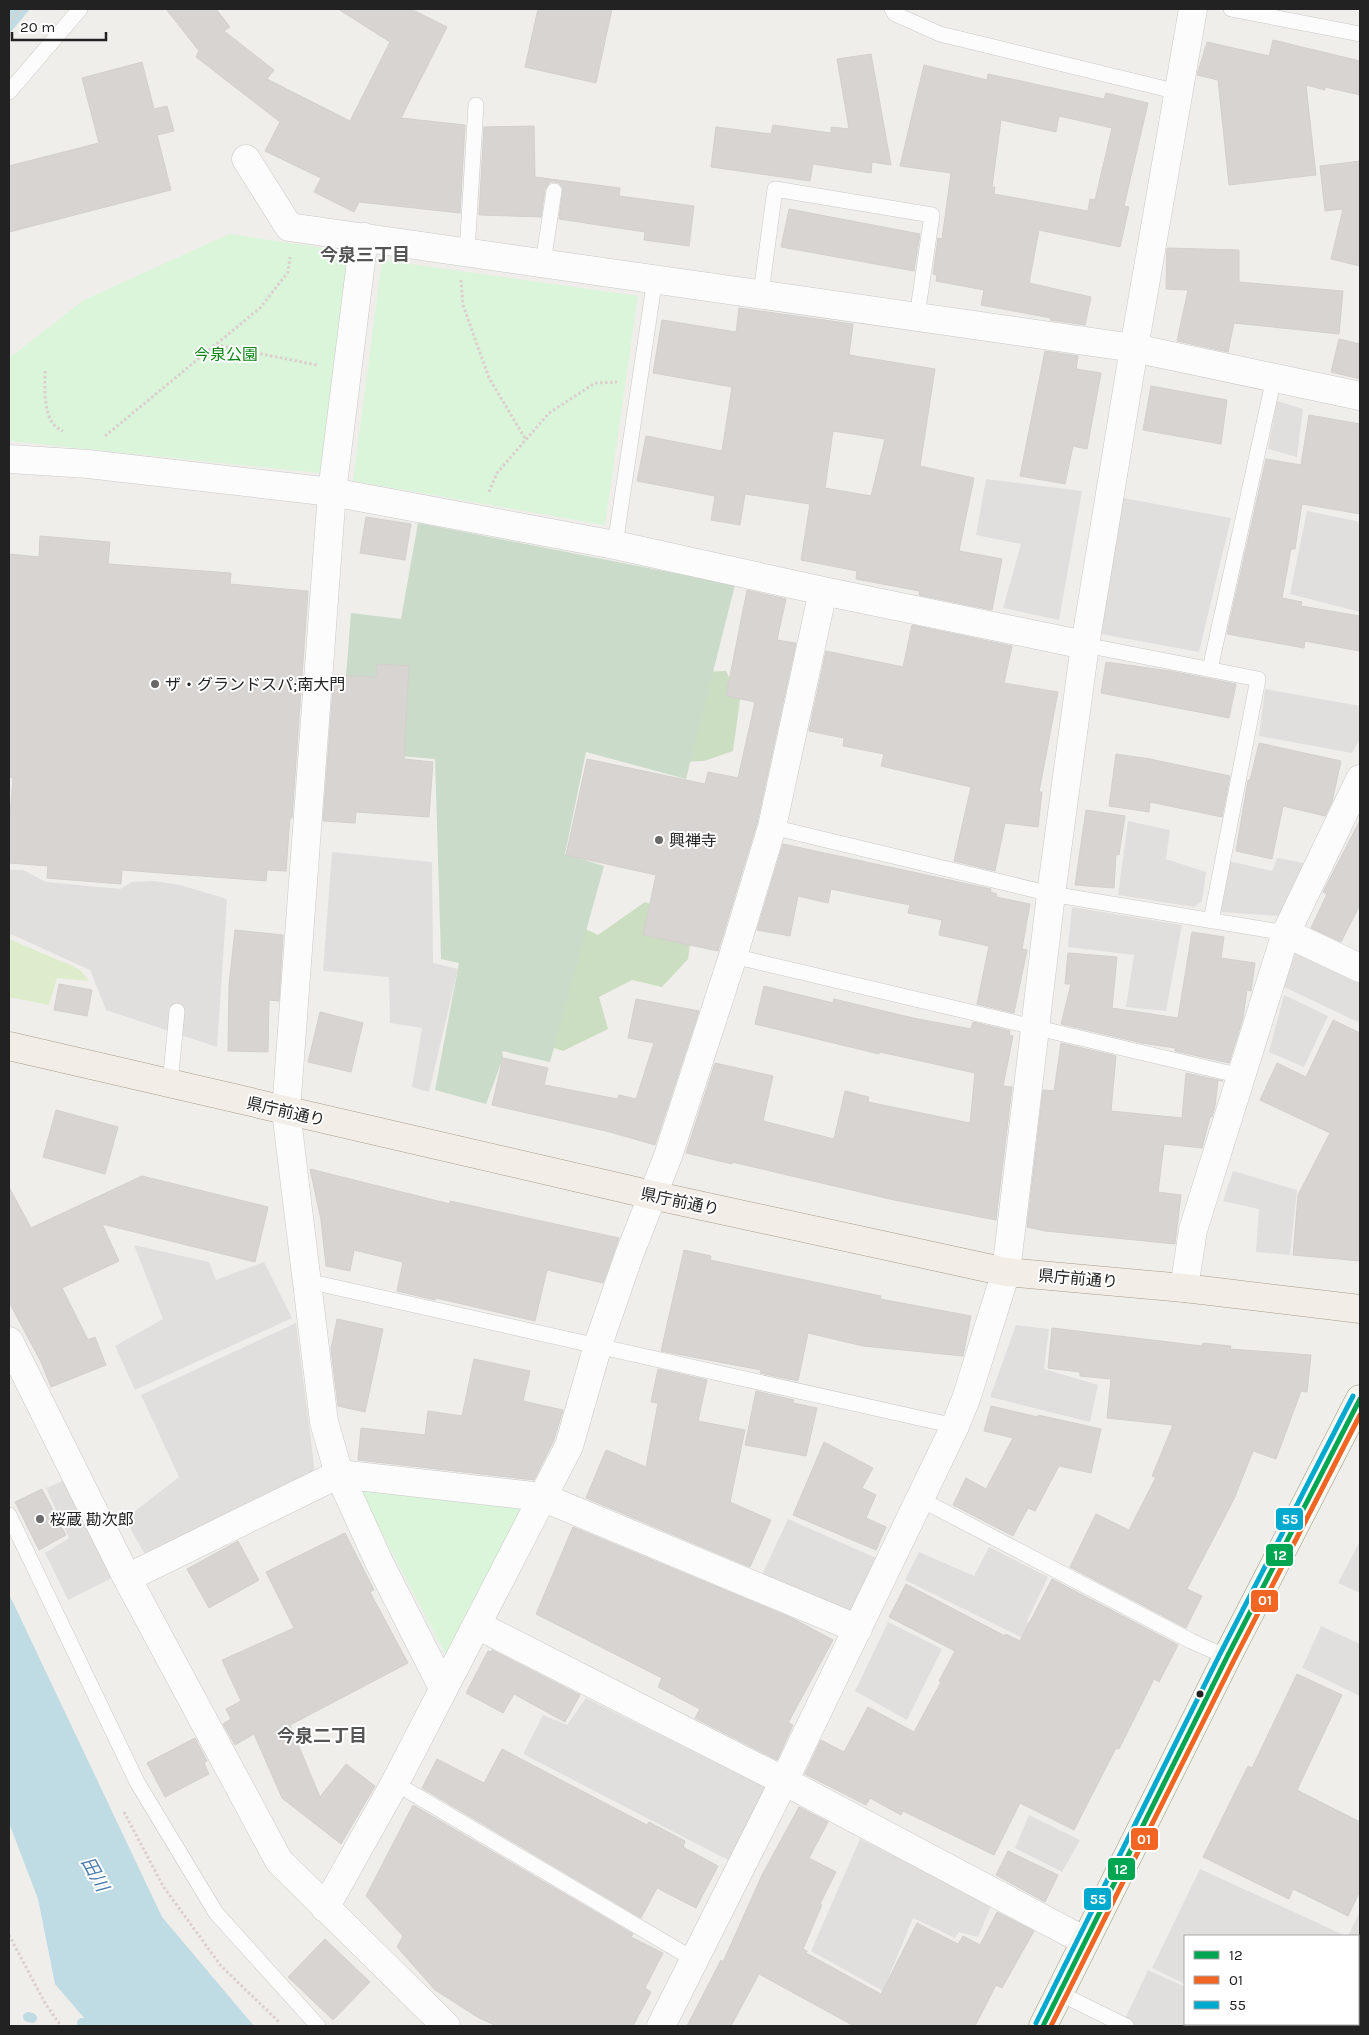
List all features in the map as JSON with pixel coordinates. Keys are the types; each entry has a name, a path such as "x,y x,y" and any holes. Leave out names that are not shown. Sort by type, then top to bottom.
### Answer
{"main road":[{"name":"県庁前通り","path":"9,1046 652,1195 1006,1272 1184,1288 1360,1308"},
{"path":"1043,2026 1227,1657 1360,1399"}],"street":[{"path":"661,2026 784,1781 955,1426 966,1399 1006,1272 1051,894 1085,645 1193,9"},
{"path":"246,159 289,227 1134,348 1360,396"},
{"path":"364,237 332,492 286,1111 324,1422 339,1474 379,1562 443,1688"},
{"path":"9,459 89,457 332,492 615,545 823,591 1085,645"},
{"path":"325,1908 395,1783 569,1446 598,1345 668,1156 733,956 772,827 823,591"},
{"path":"1184,1288 1193,1230 1286,933 1360,779"},
{"path":"1286,933 1360,968"},
{"path":"9,1342 127,1578 279,1861 446,2026"},
{"path":"127,1578 339,1474 542,1497 858,1629"},
{"path":"477,1625 784,1781 1085,1941"}],"lane":[{"path":"9,92 80,9"},
{"path":"892,9 895,14 940,34 1178,92"},
{"path":"1231,9 1360,34"},
{"path":"467,252 476,105"},
{"path":"761,294 776,189 932,215 917,316"},
{"path":"543,263 554,191"},
{"path":"615,545 655,278"},
{"path":"1210,669 1274,378"},
{"path":"1085,645 1258,679 1211,921"},
{"path":"772,827 1051,894 1286,933"},
{"path":"733,956 1241,1076"},
{"path":"170,1084 177,1011"},
{"path":"306,1281 955,1426"},
{"path":"920,1499 1190,1641 1227,1657"},
{"path":"9,1515 137,1782 206,1897 216,1913 318,2026"},
{"path":"395,1783 694,1959"},
{"path":"1059,1993 1126,2026"}],"path":[{"path":"9,23 22,9"},
{"path":"44,371 45,408 58,429 77,436 89,457 215,345 260,308 288,272 294,228"},
{"path":"467,252 461,271 463,306 489,378 526,440"},
{"path":"215,345 334,368 348,368"},
{"path":"475,519 498,473 549,413 595,383 640,380"},
{"path":"9,1935 45,2004 61,2026"}],"green space":[{"name":"今泉公園","path":"229,234 349,252 320,473 9,441 9,358 84,300"},
{"path":"382,260 638,296 605,525 353,481"},
{"path":"418,523 735,585 686,779 586,752 565,854 604,866 550,1062 502,1051 503,1058 486,1104 435,1090 459,963 441,959 435,759 340,751 351,613 401,619"},
{"path":"726,671 740,700 733,751 704,761 656,763 701,672"},
{"path":"645,902 693,924 688,959 662,987 632,980 599,997 608,1029 563,1051 514,1034 552,913 598,935"},
{"path":"9,939 79,969 89,981 57,978 49,1005 9,997"},
{"path":"360,1491 529,1508 450,1663"}],"shaded area":[{"path":"1277,401 1303,409 1297,457 1268,449"},
{"path":"986,479 1082,491 1059,620 1003,608 1021,544 976,535"},
{"path":"1123,498 1231,518 1199,652 1101,634"},
{"path":"1307,511 1360,522 1360,612 1290,594"},
{"path":"1265,689 1360,706 1360,739 1352,753 1259,736"},
{"path":"1128,821 1170,830 1166,859 1206,872 1202,901 1194,907 1118,895"},
{"path":"332,852 432,862 433,963 458,969 429,1092 412,1087 422,1028 390,1023 389,977 323,971"},
{"path":"1277,858 1304,863 1281,916 1220,912 1228,861 1272,871"},
{"path":"9,870 23,870 46,882 120,889 132,882 154,881 180,885 227,899 217,1047 106,1010 90,970 9,934"},
{"path":"1072,907 1182,925 1166,1011 1126,1007 1134,955 1068,947"},
{"path":"1297,948 1360,981 1360,1023 1284,987"},
{"path":"1284,995 1328,1016 1304,1067 1269,1052"},
{"path":"1233,1171 1297,1190 1290,1255 1256,1252 1259,1209 1223,1201"},
{"path":"134,1245 209,1262 216,1280 264,1262 292,1318 135,1390 115,1346 163,1319"},
{"path":"296,1323 315,1473 148,1560 125,1519 179,1477 141,1395"},
{"path":"1016,1325 1049,1329 1044,1369 1098,1385 1090,1422 990,1397"},
{"path":"63,1481 114,1577 68,1600 45,1553 69,1538 46,1488"},
{"path":"788,1519 876,1558 850,1611 761,1577"},
{"path":"1360,1541 1360,1593 1338,1583"},
{"path":"989,1547 1048,1577 1027,1621 1047,1633 1039,1646 905,1580 919,1552 974,1576"},
{"path":"888,1622 942,1649 907,1720 855,1691"},
{"path":"1321,1626 1360,1644 1360,1696 1302,1668"},
{"path":"586,1698 767,1788 730,1861 523,1754 543,1715 567,1725"},
{"path":"1029,1815 1080,1840 1062,1872 1015,1848"},
{"path":"860,1839 992,1904 978,1937 959,1932 955,1938 913,1918 883,1991 811,1951"},
{"path":"1200,1869 1344,1935 1184,1935 1184,1984 1152,1968"},
{"path":"1360,1911 1360,2026 1273,2025 1359,2025 1359,1935 1348,1935"},
{"path":"1148,1970 1184,1987 1184,2025 1210,2025 1134,2026 1124,2021"}],"water":[{"path":"9,9 30,9 9,34"},
{"name":"田川","path":"9,1594 162,1917 254,2026 91,2026 55,1984 38,1899 9,1823"}],"building":[{"path":"166,9 216,9 230,27 224,31 274,70 267,79 350,121 390,42 338,9 411,9 447,27 401,118 465,125 460,213 359,202 354,212 314,192 321,178 265,151 280,122 196,57 199,51"},
{"path":"538,9 612,9 596,83 525,67"},
{"path":"1273,40 1360,61 1360,95 1306,85 1316,175 1229,185 1218,80 1197,75 1207,42 1269,56"},
{"path":"871,54 891,165 872,162 871,173 813,164 810,181 711,167 716,127 771,134 773,125 831,133 831,127 849,129 837,59"},
{"path":"142,62 154,109 167,106 174,131 157,135 171,190 9,232 9,166 99,143 82,78"},
{"path":"924,65 987,80 988,74 1104,99 1106,93 1148,103 1124,206 1129,207 1120,247 1039,230 1029,283 1091,297 1085,325 1050,320 1051,318 981,305 984,290 936,281 937,275 933,274 938,238 942,239 951,173 900,166","holes":["1059,116 1112,128 1095,200 1090,199 1088,211 994,194 995,187 992,187 1001,120 1056,132"]},
{"path":"534,126 535,177 620,188 619,196 694,206 689,246 644,240 645,232 559,219 563,188 559,183 555,182 550,182 545,189 541,217 479,215 484,127"},
{"path":"1360,161 1360,266 1331,259 1343,209 1325,211 1320,166"},
{"path":"789,209 920,234 914,271 781,247"},
{"path":"1167,248 1239,250 1239,282 1343,291 1339,334 1234,323 1228,352 1177,341 1188,290 1166,289"},
{"path":"739,308 853,324 849,355 935,369 920,466 974,478 959,551 1002,559 992,610 919,595 920,591 856,579 857,571 801,560 810,504 745,494 740,525 711,520 715,496 637,481 646,436 722,451 732,387 653,373 662,320 736,332","holes":["833,431 885,439 871,496 825,488"]},
{"path":"1339,339 1360,344 1360,379 1331,372"},
{"path":"1045,351 1078,356 1076,369 1101,373 1087,449 1073,446 1065,484 1020,476"},
{"path":"1151,386 1227,400 1221,444 1143,430"},
{"path":"1309,415 1360,424 1360,514 1302,504 1295,549 1291,549 1282,598 1302,602 1301,606 1360,616 1360,651 1305,641 1304,648 1227,634 1266,459 1301,465"},
{"path":"366,517 411,524 405,560 360,553"},
{"name":"ザ・グランドスパ;南大門","path":"40,536 110,542 108,564 231,573 230,584 308,591 292,818 290,818 286,871 267,870 266,881 122,870 121,884 47,878 48,866 9,863 9,827 13,778 9,777 9,554 39,557"},
{"name":"興禅寺","path":"747,590 786,599 777,640 796,643 757,823 718,951 643,935 656,875 566,855 587,759 705,784 708,772 738,778 755,702 726,696"},
{"path":"912,625 1012,646 1004,683 1058,692 1039,792 1042,792 1038,827 1005,823 995,871 954,861 971,787 881,766 884,754 843,746 844,738 809,731 826,651 903,667"},
{"path":"1106,662 1170,671 1236,684 1229,718 1101,693"},
{"path":"377,664 409,666 404,759 433,762 429,817 356,812 355,823 323,821 334,675 376,677"},
{"path":"1259,743 1341,761 1332,802 1325,816 1283,806 1272,859 1236,851 1248,780 1250,780"},
{"path":"1116,754 1150,759 1230,776 1222,817 1150,802 1149,812 1109,806"},
{"path":"1086,810 1125,816 1119,855 1116,854 1114,888 1075,885"},
{"path":"1360,820 1360,905 1341,942 1311,928 1327,894 1323,892"},
{"path":"783,844 991,889 990,892 997,894 996,897 1030,904 1022,949 1027,950 1014,1013 977,1004 989,946 939,935 942,920 908,913 910,905 831,889 828,903 798,896 790,936 757,930"},
{"path":"235,930 283,935 279,1001 269,1000 268,1052 228,1051 229,985"},
{"path":"1192,932 1224,937 1221,958 1255,963 1251,991 1247,990 1243,1018 1229,1063 1175,1051 1175,1048 1142,1043 1061,1024 1071,984 1065,984 1068,953 1117,957 1112,1008 1178,1018"},
{"path":"59,984 92,990 87,1016 54,1010"},
{"path":"764,986 833,1003 834,999 913,1018 971,1029 973,1022 1010,1031 1009,1035 1013,1036 1003,1086 1012,1087 996,1220 894,1200 686,1153 715,1063 773,1076 763,1121 834,1139 845,1091 869,1097 868,1102 970,1123 975,1073 880,1052 879,1054 755,1024"},
{"path":"636,999 699,1011 655,1145 610,1132 492,1105 503,1058 548,1068 544,1085 618,1099 619,1095 636,1099 654,1043 628,1038"},
{"path":"320,1012 363,1023 351,1072 308,1062"},
{"path":"1333,1020 1360,1033 1360,1261 1293,1255 1298,1195 1330,1133 1260,1100 1277,1063 1306,1077"},
{"path":"1061,1043 1116,1056 1111,1111 1182,1118 1186,1073 1223,1081 1218,1080 1215,1106 1212,1117 1210,1117 1202,1148 1164,1144 1158,1192 1181,1195 1175,1244 1045,1231 1027,1227 1043,1090 1054,1091"},
{"path":"56,1110 118,1127 105,1174 43,1157"},
{"path":"310,1169 450,1204 450,1201 619,1238 603,1283 547,1270 535,1321 436,1298 435,1300 397,1291 403,1262 354,1250 350,1271 326,1266 321,1220"},
{"path":"142,1176 268,1207 255,1262 102,1224 119,1261 62,1288 88,1340 95,1337 106,1365 51,1387 41,1362 9,1302 9,1187 31,1228"},
{"path":"684,1250 711,1256 710,1260 881,1296 880,1299 971,1316 963,1356 863,1346 808,1333 798,1381 760,1373 761,1370 661,1351"},
{"path":"337,1319 383,1329 365,1412 338,1406 331,1349"},
{"path":"1052,1328 1202,1346 1203,1343 1231,1346 1230,1349 1311,1355 1307,1392 1301,1391 1276,1459 1253,1451 1234,1499 1187,1589 1202,1596 1186,1628 1070,1567 1096,1514 1129,1530 1156,1477 1152,1476 1173,1425 1107,1418 1111,1379 1080,1376 1080,1372 1048,1368"},
{"path":"474,1359 530,1371 523,1401 563,1410 554,1440 534,1480 358,1460 361,1428 425,1435 428,1411 462,1416"},
{"path":"658,1369 707,1380 698,1421 745,1430 730,1502 771,1520 750,1567 586,1498 606,1450 646,1467 658,1403 651,1402"},
{"path":"756,1391 794,1400 793,1403 817,1408 806,1456 745,1445"},
{"path":"991,1406 1101,1429 1091,1473 1059,1466 1035,1511 1028,1508 1013,1536 953,1505 966,1478 986,1489 1013,1438 984,1431"},
{"path":"824,1442 873,1468 862,1488 876,1495 866,1518 886,1527 876,1550 793,1515"},
{"name":"桜蔵 勘次郎","path":"42,1489 66,1535 39,1550 15,1502"},
{"path":"573,1527 792,1618 833,1640 788,1723 793,1725 777,1760 695,1718 700,1709 658,1687 662,1678 536,1614"},
{"path":"345,1533 374,1590 370,1592 408,1663 290,1725 320,1797 346,1764 375,1786 341,1844 282,1798 254,1734 235,1745 223,1724 231,1719 226,1709 241,1701 222,1660 294,1628 266,1572"},
{"path":"238,1541 259,1580 209,1608 187,1569"},
{"path":"1052,1579 1178,1645 1159,1682 1154,1679 1119,1749 1116,1748 1074,1830 1020,1803 994,1855 903,1811 901,1815 870,1798 866,1805 805,1774 821,1740 844,1752 868,1707 914,1732 941,1682 939,1681 955,1651 889,1617 906,1584 1005,1636 1006,1634 1020,1641"},
{"path":"492,1650 580,1695 565,1722 514,1694 503,1713 466,1693 488,1651 491,1652"},
{"path":"1297,1674 1342,1695 1297,1790 1360,1822 1360,1891 1348,1916 1293,1889 1289,1899 1203,1857 1248,1766 1252,1768"},
{"path":"195,1738 207,1761 204,1763 209,1774 165,1797 147,1763"},
{"path":"502,1749 647,1825 649,1822 685,1841 683,1847 718,1866 696,1908 657,1888 641,1918 422,1788 437,1759 484,1783"},
{"path":"413,1805 633,1934 631,1937 663,1953 645,1988 651,1992 633,2026 497,2026 479,2018 435,1990 397,1947 403,1936 366,1896"},
{"path":"799,1807 828,1822 809,1858 836,1872 820,1904 822,1905 803,1949 807,1951 806,1953 881,1994 917,1923 958,1944 963,1936 980,1945 997,1912 1034,1931 1002,1988 996,1985 975,2026 854,2026 759,1974 731,2026 687,2026 721,1960 723,1962 762,1875"},
{"path":"1008,1851 1058,1875 1045,1902 996,1875"},
{"path":"325,1939 370,1982 333,2020 288,1977"}],"waterway":[{"path":"28,2017 32,2018"},
{"path":"82,2023 104,2026"}],"transit line":[{"name":"55","path":"1036,2023 1220,1654 1353,1396"},
{"name":"12","path":"1043,2026 1227,1657 1360,1399"},
{"name":"01","path":"1051,2026 1234,1660 1360,1415"}],"place":[{"name":"ザ・グランドスパ;南大門","path":"155,684"},
{"name":"興禅寺","path":"659,840"},
{"name":"桜蔵 勘次郎","path":"40,1519"}],"district":[{"name":"今泉三丁目","path":"365,255"},
{"name":"今泉二丁目","path":"322,1736"}]}
